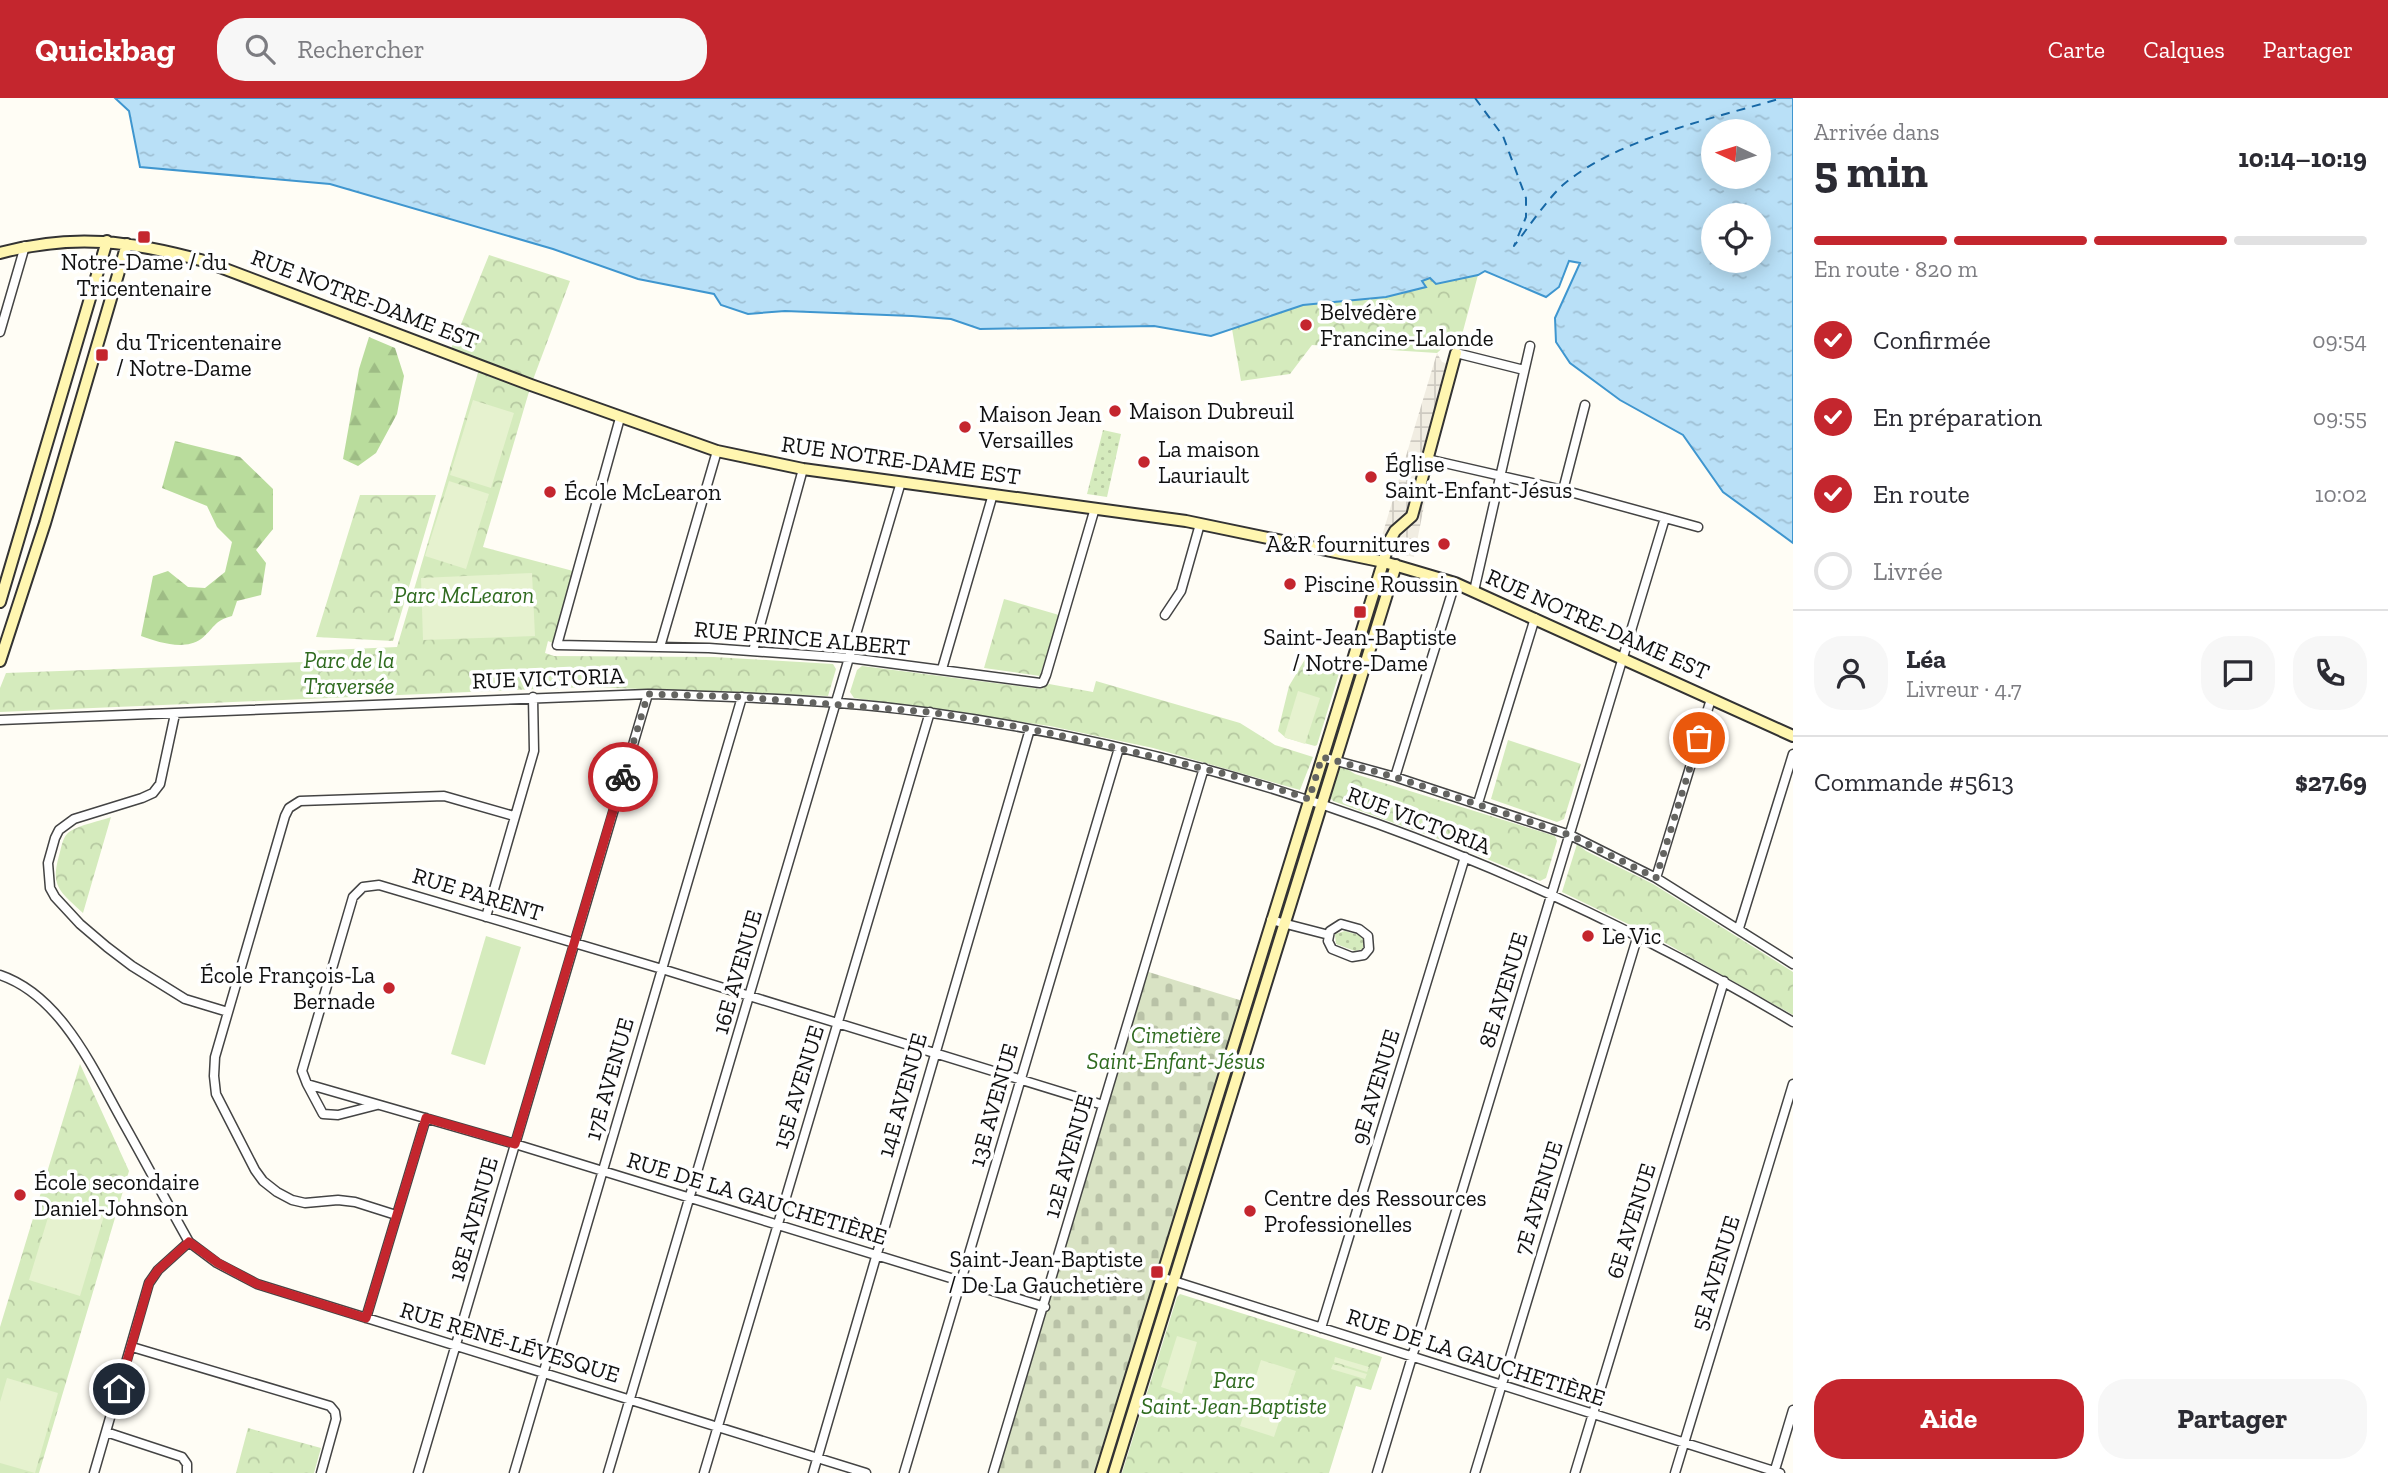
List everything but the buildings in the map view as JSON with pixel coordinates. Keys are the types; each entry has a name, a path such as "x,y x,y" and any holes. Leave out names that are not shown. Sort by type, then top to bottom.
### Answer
{"main road":[{"name":"RUE NOTRE-DAME EST","path":"0,253 56,241 107,242 161,249 204,261 620,418 717,451 803,468 1200,524 1396,565 1474,591 1793,736"},
{"path":"0,602 107,242"},
{"path":"0,661 46,523 127,244"},
{"path":"1101,1473 1384,562 1395,531 1412,516 1456,354"},
{"path":"26,518 46,523"},
{"path":"1114,1473 1396,565"},
{"path":"1349,672 1362,677"},
{"path":"1255,971 1268,976"}],"street":[{"path":"0,332 25,246"},
{"path":"1474,591 1530,346"},
{"path":"1456,354 1524,370"},
{"path":"1563,490 1586,405"},
{"name":"RUE PRINCE ALBERT","path":"620,418 557,645 753,651 850,658 1043,682 1095,508"},
{"path":"660,647 717,451"},
{"path":"1427,458 1563,490 1698,527"},
{"path":"753,651 803,468"},
{"name":"16E AVENUE","path":"608,1473 901,482"},
{"path":"942,669 993,494"},
{"name":"8E AVENUE","path":"1377,1473 1665,518"},
{"path":"1165,615 1181,591 1200,524"},
{"path":"1395,777 1455,583"},
{"path":"1478,803 1535,618"},
{"name":"RUE VICTORIA","path":"0,720 648,694 742,697 930,712 1030,729 1118,748 1203,768 1309,799 1465,857 1552,893 1724,981 1793,1022"},
{"name":"18E AVENUE","path":"418,1473 648,694"},
{"path":"486,917 534,751 533,697"},
{"name":"17E AVENUE","path":"514,1473 742,697"},
{"path":"1656,878 1712,699"},
{"name":"15E AVENUE","path":"704,1473 930,712"},
{"path":"175,714 160,784 153,793 74,819 59,830 50,855 48,880 55,897 107,947 171,992 228,1012"},
{"name":"14E AVENUE","path":"813,1473 1030,729"},
{"name":"13E AVENUE","path":"904,1473 1118,748"},
{"path":"1739,928 1793,754"},
{"path":"1322,757 1478,803 1570,835 1656,878 1793,964"},
{"name":"12E AVENUE","path":"993,1473 1045,1307 1203,768"},
{"path":"396,1215 355,1202 338,1200 305,1203 292,1200 263,1181 216,1094 215,1057 285,816 295,803 307,801 443,796 514,816"},
{"name":"9E AVENUE","path":"1321,1328 1465,857"},
{"name":"RUE PARENT","path":"307,1084 302,1071 353,897 363,887 389,887 1103,1105"},
{"path":"1271,920 1329,935"},
{"path":"1341,924 1359,929 1368,936 1369,949 1360,957 1338,953 1332,949 1329,935 1334,927 1341,924"},
{"name":"7E AVENUE","path":"1475,1473 1638,935"},
{"name":"RUE RENÉ-LÉVESQUE","path":"0,975 15,980 30,990 70,1031 189,1242 218,1263 257,1284 866,1473"},
{"name":"6E AVENUE","path":"1575,1473 1724,981"},
{"name":"RUE DE LA GAUCHETIÈRE","path":"307,1084 323,1114 338,1115 377,1105"},
{"name":"RUE DE LA GAUCHETIÈRE","path":"307,1084 515,1144 1045,1307"},
{"name":"5E AVENUE","path":"1675,1473 1793,1084"},
{"path":"366,1318 426,1118"},
{"path":"94,1473 149,1283 158,1270 189,1242"},
{"name":"RUE DE LA GAUCHETIÈRE","path":"1161,1277 1776,1472"},
{"path":"132,1347 330,1406 336,1419 321,1473"},
{"path":"1776,1472 1793,1410"},
{"path":"106,1432 182,1457 187,1464 187,1473"}],"green space":[{"path":"489,255 570,281 531,385 483,547 577,572 557,645 548,641 545,653 554,656 714,657 833,664 836,669 828,696 586,687 0,712 0,688 6,673 303,662 306,651 397,647 480,366 449,354"},
{"path":"1478,275 1459,346 1446,345 1437,353 1312,345 1290,374 1241,381 1232,329 1303,305 1386,297 1425,286 1421,281 1430,278 1436,284"},
{"path":"369,337 395,348 404,376 397,414 376,453 358,466 343,459 359,369"},
{"path":"473,400 514,413 491,488 450,475"},
{"path":"1103,430 1121,434 1107,497 1087,494"},
{"path":"175,441 240,457 273,489 273,529 256,550 266,563 261,595 237,601 232,616 217,623 194,643 179,645 141,636 153,576 168,571 188,587 205,588 225,572 232,542 217,527 207,506 162,488"},
{"path":"449,481 489,494 466,569 425,556"},
{"path":"360,495 436,495 393,641 316,637"},
{"name":"Parc McLearon","path":"532,573 535,636 423,640 421,578"},
{"path":"1004,599 1059,615 1040,676 984,668"},
{"path":"1307,656 1341,667 1315,746 1286,738 1278,731 1289,686"},
{"path":"862,666 1041,689 1049,684 1093,692 1096,681 1240,723 1275,745 1313,757 1300,790 1153,748 1050,726 854,698 850,692 857,670"},
{"path":"1298,691 1320,698 1305,744 1284,737"},
{"path":"1508,740 1581,764 1564,819 1557,822 1491,799"},
{"path":"1342,766 1355,774 1555,836 1557,841 1546,878 1540,881 1444,841 1333,801 1329,796 1337,772"},
{"path":"111,817 83,913 58,887 56,873 62,843 74,829"},
{"path":"1577,844 1653,884 1793,972 1793,1015 1653,936 1562,892"},
{"path":"1345,931 1359,935 1364,941 1363,949 1355,951 1336,944 1335,934"},
{"path":"486,936 521,947 485,1065 451,1054"},
{"name":"Cimetière Saint-Enfant-Jésus","path":"1142,970 1246,1002 1101,1473 993,1473"},
{"path":"80,1064 129,1171 39,1473 0,1473 0,1327"},
{"path":"53,1201 104,1216 80,1296 29,1280"},
{"name":"Parc Saint-Jean-Baptiste","path":"1180,1294 1382,1357 1371,1390 1356,1386 1329,1473 1122,1473"},
{"path":"1177,1336 1197,1342 1182,1394 1161,1387"},
{"path":"1335,1357 1369,1367 1367,1372 1334,1362"},
{"path":"1261,1360 1296,1371 1274,1437 1240,1426"},
{"path":"1333,1364 1367,1374 1365,1379 1331,1369"},
{"path":"7,1378 58,1393 35,1473 0,1463 0,1402"},
{"path":"248,1428 321,1448 314,1473 236,1473"}],"shaded area":[{"path":"1437,353 1442,362 1459,367 1433,460 1414,557 1378,549"}],"water":[{"path":"115,98 1793,98 1793,543 1723,492 1683,435 1620,400 1570,363 1556,342 1555,318 1580,263 1569,261 1559,287 1546,297 1485,271 1436,284 1430,278 1422,281 1426,287 1386,297 1303,305 1211,336 1154,326 980,329 951,319 912,316 785,311 748,314 721,305 714,294 638,279 553,249 330,184 140,167 129,111"}],"ferry route":[{"path":"1475,98 1503,136 1526,198 1526,217 1514,246 1558,190 1586,168 1668,131 1782,98"}],"way so far":[{"path":"623,777 648,694 742,697 930,712 1071,737 1250,780 1309,799 1322,757 1478,803 1570,835 1656,878 1699,738"}],"place":[{"name":"Notre-Dame / du Tricentenaire","path":"144,237"},
{"name":"Belvédère Francine-Lalonde","path":"1306,325"},
{"name":"du Tricentenaire / Notre-Dame","path":"102,355"},
{"name":"Maison Dubreuil","path":"1115,411"},
{"name":"Maison Jean Versailles","path":"965,427"},
{"name":"La maison Lauriault","path":"1144,462"},
{"name":"Église Saint-Enfant-Jésus","path":"1371,477"},
{"name":"École McLearon","path":"550,492"},
{"name":"A&R fournitures","path":"1444,544"},
{"name":"Piscine Roussin","path":"1290,584"},
{"name":"Saint-Jean-Baptiste / Notre-Dame","path":"1360,612"},
{"name":"Le Vic","path":"1588,936"},
{"name":"École François-La Bernade","path":"389,988"},
{"name":"École secondaire Daniel-Johnson","path":"20,1195"},
{"name":"Centre des Ressources Professionelles","path":"1250,1211"},
{"name":"Saint-Jean-Baptiste / De La Gauchetière","path":"1157,1272"}],"route":[{"path":"119,1389 149,1283 158,1270 189,1242 218,1263 257,1284 366,1318 426,1118 515,1144 623,777"}],"park label":[{"name":"Parc de la Traversée","path":"349,673"}]}
